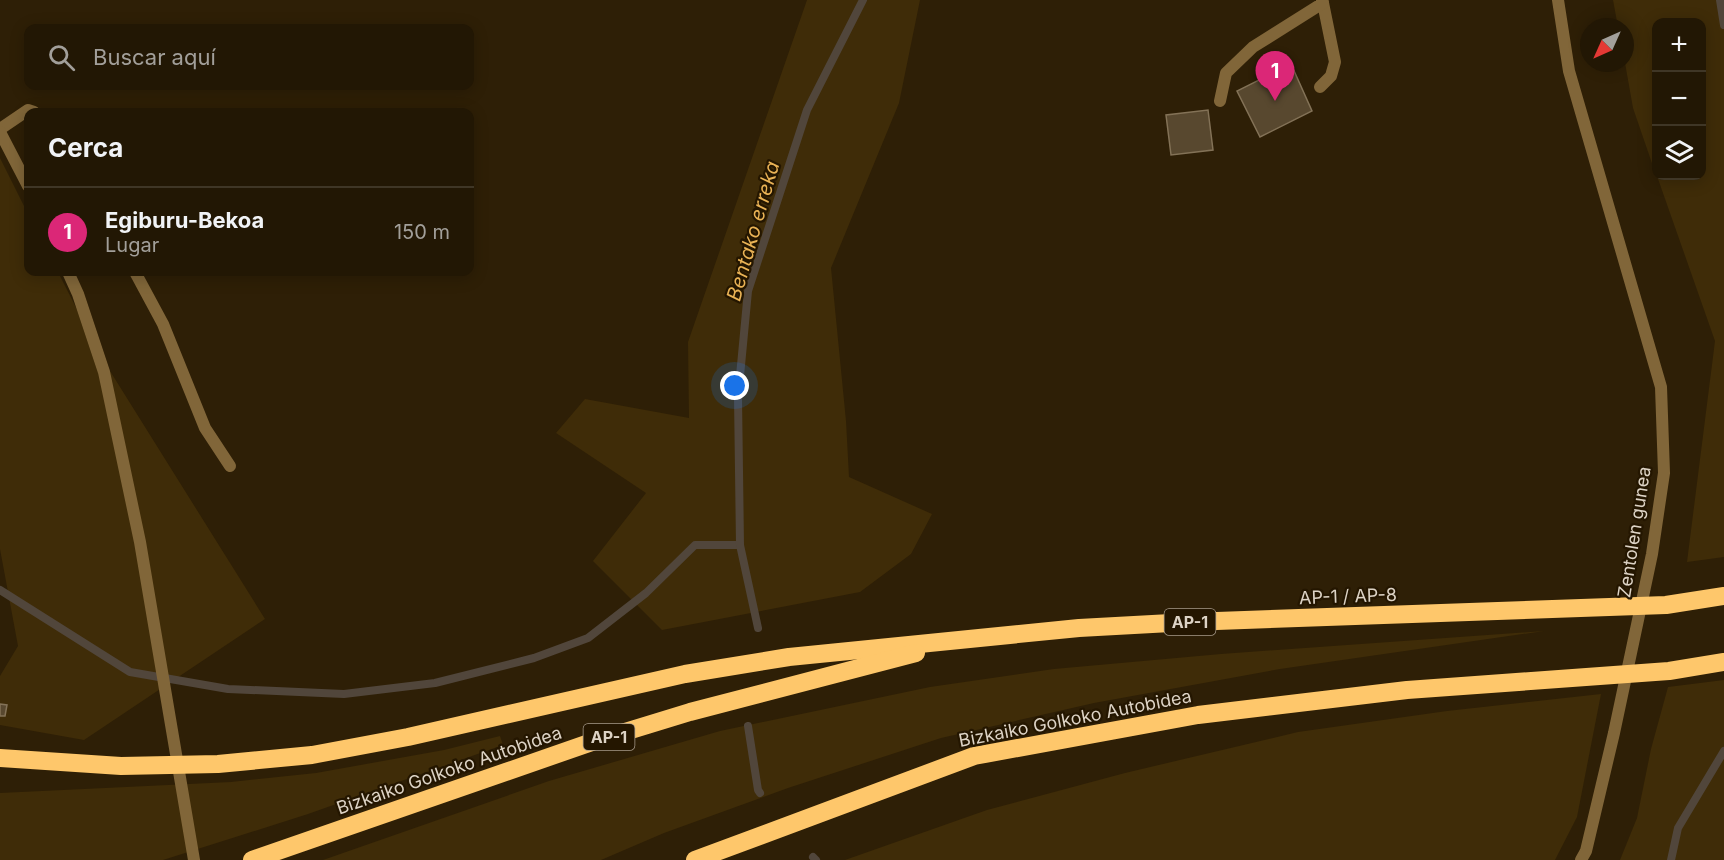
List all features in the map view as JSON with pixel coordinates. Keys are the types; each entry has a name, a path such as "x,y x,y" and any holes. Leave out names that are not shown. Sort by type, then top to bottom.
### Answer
{"highway":[{"name":"AP-1 / AP-8","path":"973,638 1079,628 1189,622 1666,605 1724,596"},
{"path":"0,757 132,766 218,764 312,755 408,737 685,674 789,657 973,638"},
{"name":"Bizkaiko Golkoko Autobidea","path":"252,860 603,738 690,712 973,638"},
{"name":"Bizkaiko Golkoko Autobidea","path":"695,860 974,756 1198,715 1407,690 1669,671 1724,662"}],"street":[{"name":"Zentolen gunea","path":"1558,0 1569,71 1660,387 1664,473 1654,544 1614,733 1586,851 1581,860"},
{"path":"1220,100 1226,73 1253,47 1323,2 1335,62 1331,76 1320,87"},
{"path":"24,113 0,131 24,178"},
{"path":"70,276 104,372 140,542 194,860"},
{"path":"137,276 163,324 205,428 230,466"}],"shaded area":[{"path":"807,0 920,0 899,103 831,268 846,421 849,477 932,514 911,554 860,592 662,630 593,561 646,493 556,433 585,399 689,418 688,342"},
{"path":"1613,0 1724,0 1724,557 1687,562 1715,341 1658,180 1706,180 1706,18 1652,18 1652,163 1633,108 1627,72 1634,72 1634,18 1616,18"},
{"path":"0,158 24,206 24,276 60,276 100,355 265,619 84,740 0,725 0,676 18,646 0,549"},
{"path":"1544,631 1280,669 1094,703 941,738 788,788 664,833 601,860 323,860 549,781 720,731 930,687 1054,669 1221,654"},
{"path":"1724,680 1724,860 1620,860 1637,818 1651,749 1668,687"},
{"path":"1601,694 1577,817 1555,860 845,860 987,810 1125,773 1298,732 1447,711"},
{"path":"500,736 503,745 308,814 163,860 0,860 0,793 231,782 316,773 444,750"}],"building":[{"path":"1291,64 1312,111 1260,137 1237,91"},
{"path":"1208,110 1213,150 1171,155 1166,115"},
{"path":"0,704 7,705 5,716 0,716"}],"waterway":[{"name":"Bentako erreka","path":"758,628 740,545 738,397 748,291 807,110 863,0"},
{"path":"1720,0 1724,25"},
{"path":"0,590 130,672 228,689 344,694 435,683 534,658 588,638 646,593 695,545 740,545"},
{"name":"Bentako erreka","path":"748,726 760,793"},
{"path":"1671,860 1678,828 1724,751"},
{"name":"Bentako erreka","path":"813,857 816,860"}],"place":[{"name":"Egiburu-Bekoa","path":"1275,101"}]}
